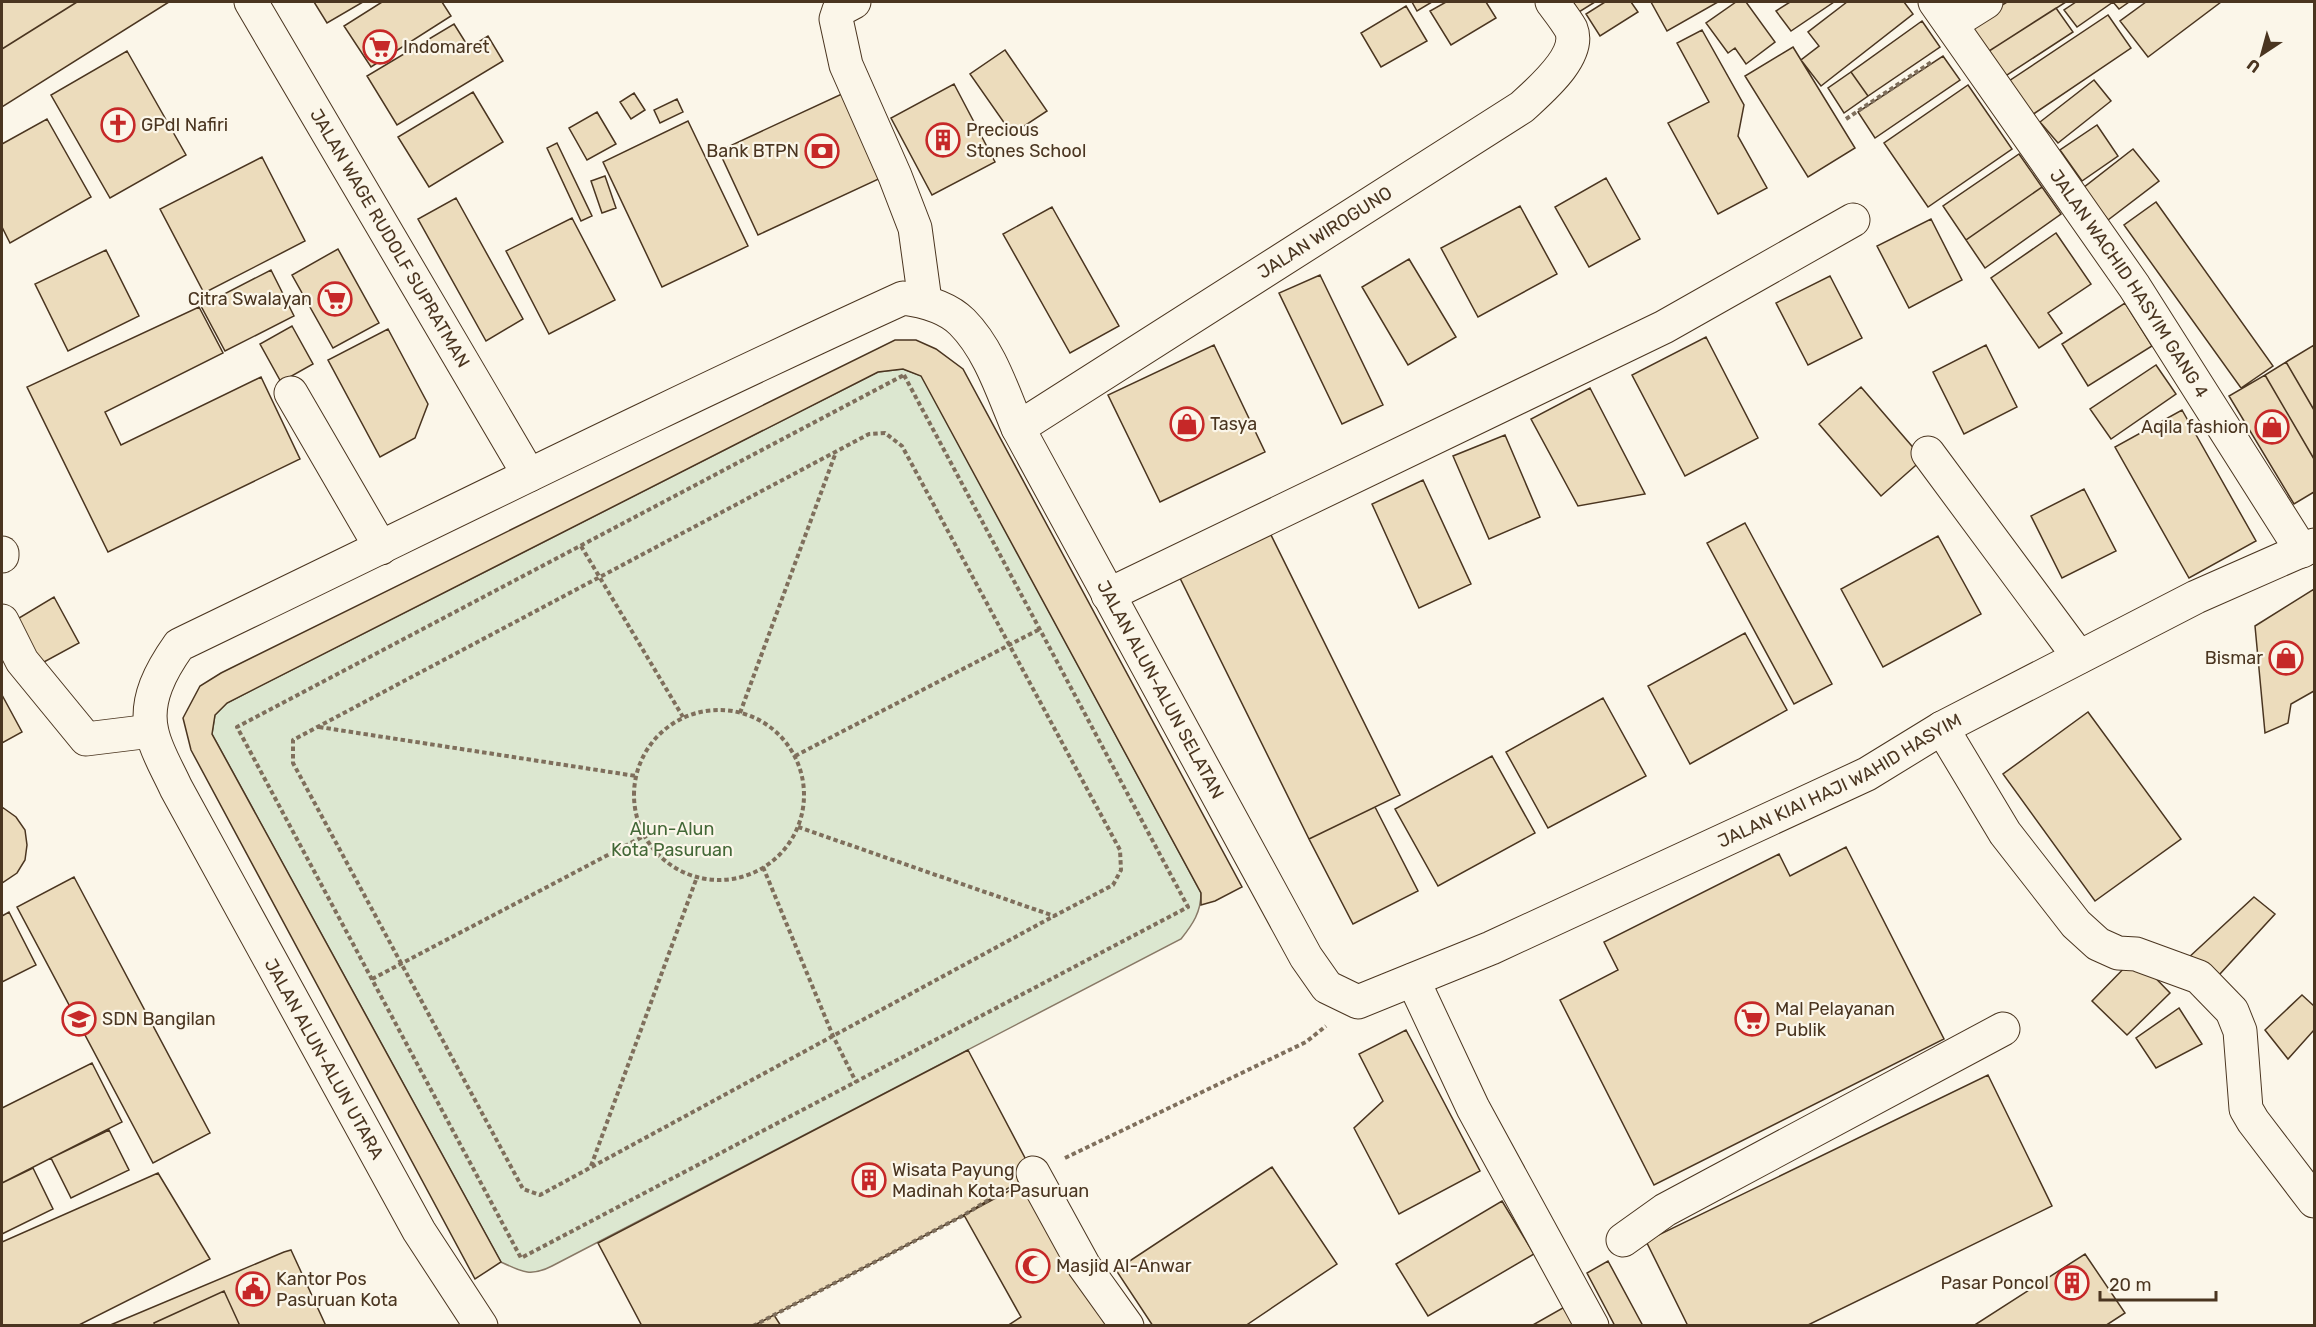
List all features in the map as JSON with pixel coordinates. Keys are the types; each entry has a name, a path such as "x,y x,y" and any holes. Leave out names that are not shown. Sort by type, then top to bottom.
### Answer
{"main road":[{"name":"JALAN WAGE RUDOLF SUPRATMAN","path":"251,2 529,475"},
{"path":"2,621 22,661 86,739 151,731 152,700 161,670 179,645 529,475 903,298 925,301 915,228 846,65 836,19 839,10 854,2"},
{"name":"JALAN WIROGUNO","path":"1018,428 1522,107 1556,74 1569,53 1573,41 1571,30 1552,2"},
{"path":"1949,22 1986,2"},
{"name":"JALAN WACHID HASYIM GANG 4","path":"1949,22 2134,286 2308,548"},
{"path":"1108,595 1664,327 1853,220"},
{"name":"JALAN ALUN-ALUN SELATAN","path":"925,301 962,321 987,357 1018,428 1306,957 1327,987 1358,1002"},
{"path":"291,393 381,548"},
{"path":"1928,453 2079,657"},
{"name":"JALAN KIAI HAJI WAHID HASYIM","path":"1358,1002 1491,948 1856,779 1942,728 2196,597 2308,548"},
{"path":"1942,728 2005,833 2076,924 2097,944 2118,953 2136,954 2199,977 2232,1011 2240,1031 2247,1109 2253,1121 2314,1201"},
{"name":"JALAN ALUN-ALUN UTARA","path":"151,731 176,788 419,1231 481,1326"},
{"path":"1413,980 1473,1108 1592,1326"},
{"path":"1623,1240 1665,1210 2003,1029"},
{"path":"1034,1173 1084,1266 1127,1326"}],"path":[{"path":"1846,119 1949,22"},
{"path":"904,375 1040,629 1188,907 521,1258 237,727 904,375"},
{"path":"885,433 902,446 1120,850 1121,870 1113,885 540,1196 524,1189 401,963 293,763 293,740 600,577 869,434 885,433"},
{"path":"741,713 836,451"},
{"path":"581,546 683,717"},
{"path":"795,756 1040,629"},
{"path":"721,710 741,713 763,722 781,737 795,756 804,791 803,809 798,827 778,857 748,875 731,879 697,877 667,862 644,836 634,807 636,776 648,747 658,735 683,717 701,711 721,710"},
{"path":"317,727 636,776"},
{"path":"798,827 1054,916"},
{"path":"372,979 644,836"},
{"path":"763,867 833,1036 856,1082"},
{"path":"591,1168 697,877"}],"green space":[{"name":"Alun-Alun Kota Pasuruan","path":"903,369 922,376 1201,893 1200,906 1195,918 1181,939 552,1266 526,1272 501,1262 212,734 215,715 227,703 878,372"}],"building":[{"path":"2,2 77,2 2,49"},
{"path":"77,2 169,2 2,107 2,49"},
{"path":"314,2 363,2 327,23"},
{"name":"Indomaret","path":"382,2 442,2 451,16 371,67 344,26"},
{"path":"1412,2 1432,2 1417,11"},
{"path":"1446,2 1486,2 1496,18 1451,45 1430,11"},
{"path":"1573,2 1595,2 1579,12"},
{"path":"1605,2 1631,2 1638,12 1600,36 1586,14"},
{"path":"1651,2 1718,2 1667,31"},
{"path":"1736,2 1746,2 1775,42 1746,64 1735,48 1728,53 1706,23"},
{"path":"1790,2 1834,2 1791,31 1776,11"},
{"path":"1847,2 1904,2 1913,14 1821,86 1801,60 1819,46 1808,32"},
{"path":"2007,2 2066,2 1986,53 1968,26"},
{"path":"2076,2 2113,2 2077,27 2064,10"},
{"path":"2113,2 2129,2 2119,9"},
{"path":"2146,2 2221,2 2148,57 2120,21"},
{"path":"1406,6 1427,41 1381,67 1361,33"},
{"path":"2056,8 2073,32 2001,79 1986,53"},
{"path":"2108,15 2131,48 2032,115 2009,81"},
{"path":"1922,21 1940,47 1868,96 1851,72"},
{"path":"454,24 469,48 488,36 503,61 397,125 367,76"},
{"path":"1702,30 1744,105 1738,136 1767,188 1718,214 1668,123 1709,102 1677,43"},
{"path":"1793,47 1855,148 1808,177 1745,76"},
{"path":"1005,50 1047,111 1012,134 970,74"},
{"name":"GPdI Nafiri","path":"127,51 186,155 110,198 51,95"},
{"path":"1943,56 1960,80 1875,138 1858,112"},
{"path":"1851,72 1868,96 1844,113 1828,88"},
{"path":"2094,80 2111,101 2058,143 2040,122"},
{"name":"Precious Stones School","path":"954,84 995,162 932,195 891,118"},
{"path":"1968,85 2012,149 1928,207 1884,143"},
{"path":"473,92 503,142 429,187 398,137"},
{"path":"634,93 645,110 631,119 620,102"},
{"path":"844,93 883,177 758,235 719,151"},
{"path":"677,99 683,112 660,123 654,110"},
{"path":"597,112 616,144 587,160 569,128"},
{"path":"47,119 91,197 10,243 2,227 2,144"},
{"path":"688,121 748,246 662,287 603,162"},
{"path":"2097,125 2118,156 2082,181 2060,150"},
{"path":"557,143 592,216 581,221 547,148"},
{"path":"2133,149 2159,181 2108,220 2083,188"},
{"path":"2019,154 2042,187 1966,240 1943,206"},
{"path":"262,157 305,241 204,293 160,209"},
{"path":"605,176 616,208 602,213 591,181"},
{"path":"1606,178 1640,239 1589,267 1555,207"},
{"path":"2042,187 2061,214 1985,268 1966,240"},
{"path":"456,198 523,319 486,341 418,219"},
{"path":"2156,202 2273,366 2241,388 2124,225"},
{"path":"1520,206 1557,274 1478,317 1441,248"},
{"path":"1052,207 1119,326 1070,353 1003,234"},
{"path":"572,218 615,300 549,334 506,251"},
{"path":"1931,219 1962,280 1909,308 1877,246"},
{"path":"2056,233 2091,284 2048,313 2062,333 2039,348 1991,278"},
{"name":"Citra Swalayan","path":"338,249 379,323 333,348 292,275"},
{"path":"106,250 139,316 68,351 35,284"},
{"path":"1409,259 1456,337 1408,365 1362,287"},
{"path":"271,270 294,316 225,351 201,306"},
{"path":"1320,275 1383,405 1342,424 1279,293"},
{"path":"1830,276 1862,338 1808,365 1776,303"},
{"path":"2125,303 2152,346 2088,386 2062,344"},
{"path":"199,307 223,353 105,412 121,445 261,377 300,459 108,552 27,387"},
{"path":"292,326 313,364 281,382 260,344"},
{"path":"388,329 428,404 415,438 380,457 328,360"},
{"path":"1706,337 1758,438 1685,476 1632,375"},
{"path":"895,340 916,340 936,349 963,369 1242,887 1215,901 1201,905 1201,893 921,376 903,369 878,372 227,703 215,715 212,734 501,1262 475,1279 191,750 183,718 200,686 221,673"},
{"name":"Tasya","path":"1214,345 1265,452 1160,502 1108,395"},
{"path":"1986,345 2017,407 1964,434 1933,372"},
{"path":"2314,345 2314,410 2286,362"},
{"path":"2286,362 2314,410 2314,459 2265,375"},
{"path":"2156,365 2176,394 2111,439 2090,409"},
{"name":"Aqila fashion","path":"2265,375 2314,459 2314,492 2294,504 2229,396"},
{"path":"1861,387 1923,459 1881,496 1819,424"},
{"path":"1590,388 1645,494 1578,506 1531,419"},
{"path":"2182,410 2256,541 2189,578 2115,447"},
{"path":"1505,435 1540,517 1489,539 1453,456"},
{"path":"1423,480 1471,584 1419,608 1372,504"},
{"path":"2084,489 2116,551 2062,578 2031,516"},
{"path":"1745,523 1832,684 1794,704 1707,543"},
{"path":"1266,525 1400,795 1309,839 1176,570"},
{"path":"1938,536 1981,614 1883,667 1841,589"},
{"name":"Bismar","path":"2314,589 2314,691 2291,704 2288,723 2265,733 2255,626"},
{"path":"54,597 79,643 33,668 9,624"},
{"path":"1745,633 1787,710 1690,764 1648,686"},
{"path":"2,695 22,732 2,743"},
{"path":"1603,698 1646,776 1548,828 1506,752"},
{"path":"2088,712 2181,839 2095,901 2003,774"},
{"path":"1492,756 1535,833 1438,886 1395,809"},
{"path":"2,807 16,817 25,830 27,845 25,860 17,873 2,883"},
{"path":"1375,807 1418,891 1353,924 1309,839"},
{"name":"Mal Pelayanan Publik","path":"1846,847 1944,1039 1654,1185 1560,1000 1618,970 1604,942 1779,854 1790,876"},
{"path":"74,877 210,1133 153,1163 17,907"},
{"path":"2254,897 2275,914 2219,975 2187,959"},
{"path":"9,912 36,965 2,982 2,916"},
{"path":"2135,957 2170,993 2127,1035 2092,1001"},
{"path":"2302,995 2314,1006 2314,1030 2288,1059 2265,1030"},
{"path":"2179,1008 2202,1044 2156,1068 2136,1038"},
{"path":"1406,1030 1480,1171 1399,1214 1354,1128 1383,1101 1359,1054"},
{"name":"Wisata Payung Madinah Kota Pasuruan","path":"968,1050 1033,1173 964,1215 753,1326 642,1326 598,1243"},
{"path":"92,1063 122,1122 2,1183 2,1108"},
{"name":"Pasar Poncol","path":"1988,1075 2052,1206 1806,1326 1688,1326 1646,1241"},
{"path":"109,1130 129,1170 71,1198 51,1158"},
{"path":"1272,1167 1337,1264 1245,1326 1153,1326 1116,1270"},
{"path":"33,1168 53,1209 2,1234 2,1183"},
{"path":"158,1173 210,1259 77,1326 2,1326 2,1242"},
{"name":"Masjid Al-Anwar","path":"1022,1184 1111,1326 1007,1326 1021,1317 964,1215"},
{"path":"1502,1201 1534,1254 1428,1316 1396,1264"},
{"name":"Kantor Pos Pasuruan Kota","path":"291,1250 326,1326 108,1326 284,1252"},
{"name":"Pasar Poncol","path":"2085,1254 2125,1313 2105,1326 1973,1326"},
{"path":"1608,1261 1643,1326 1615,1326 1587,1273"},
{"path":"224,1291 240,1326 155,1326 154,1323"},
{"path":"1568,1305 1579,1326 1531,1326"},
{"path":"774,1315 781,1326 753,1326"}],"place":[{"name":"Indomaret","path":"380,47"},
{"name":"GPdI Nafiri","path":"118,125"},
{"name":"Precious Stones School","path":"943,140"},
{"name":"Bank BTPN","path":"822,151"},
{"name":"Citra Swalayan","path":"335,299"},
{"name":"Tasya","path":"1187,424"},
{"name":"Aqila fashion","path":"2272,427"},
{"name":"Bismar","path":"2286,658"},
{"name":"SDN Bangilan","path":"79,1019"},
{"name":"Mal Pelayanan Publik","path":"1752,1019"},
{"name":"Wisata Payung Madinah Kota Pasuruan","path":"869,1180"},
{"name":"Masjid Al-Anwar","path":"1033,1266"},
{"name":"Pasar Poncol","path":"2072,1283"},
{"name":"Kantor Pos Pasuruan Kota","path":"253,1289"}]}
